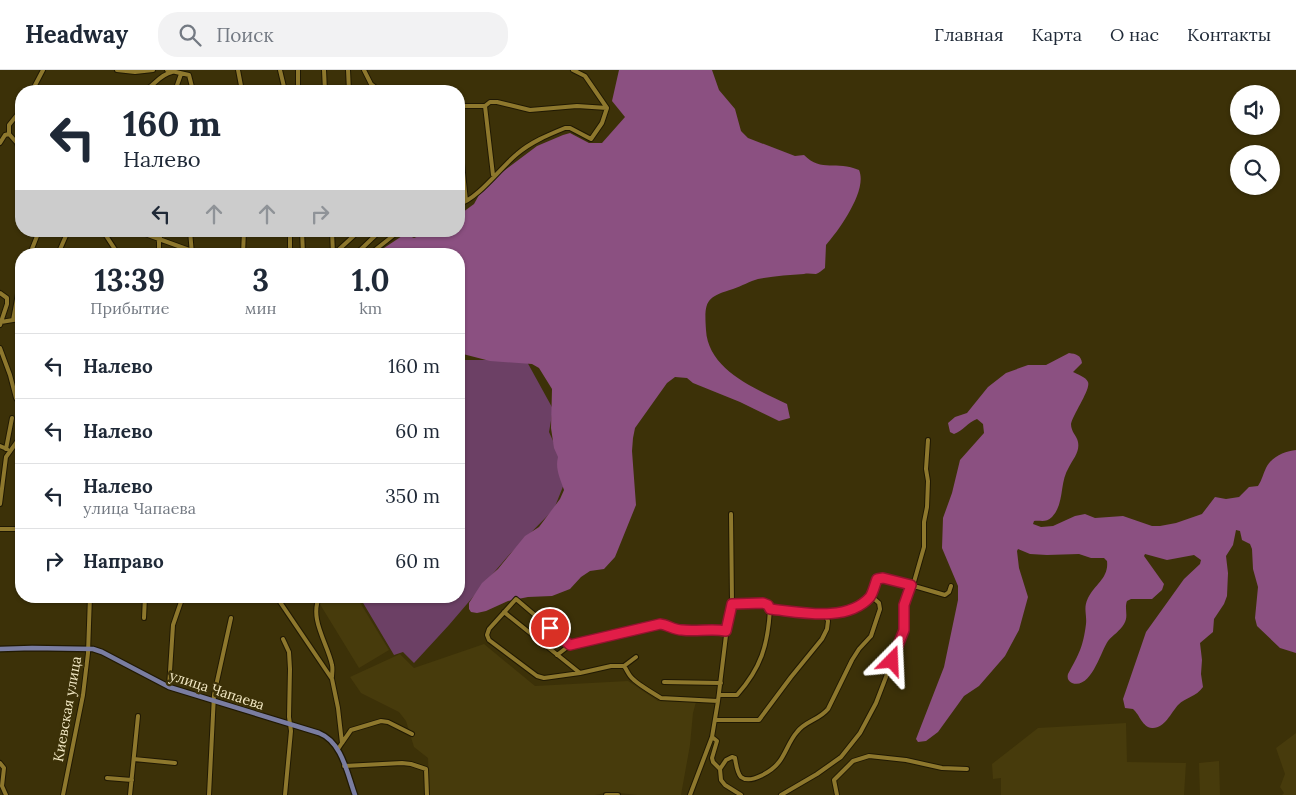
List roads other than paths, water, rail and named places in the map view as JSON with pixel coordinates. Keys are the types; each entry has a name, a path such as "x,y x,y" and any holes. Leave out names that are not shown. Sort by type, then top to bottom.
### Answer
{"main road":[{"name":"улица Чапаева","path":"0,649 89,649 102,652 169,687 325,735 338,749"},
{"path":"338,749 355,795"}],"street":[{"path":"35,85 43,70"},
{"path":"117,70 135,72 153,70"},
{"path":"167,70 189,75"},
{"path":"188,70 192,85"},
{"path":"238,70 241,85"},
{"path":"280,70 284,85"},
{"path":"298,70 298,85"},
{"path":"324,70 325,85"},
{"path":"348,70 349,85"},
{"path":"364,70 372,85"},
{"path":"573,70 585,76 607,108"},
{"path":"152,85 158,78 172,72"},
{"path":"177,85 181,74"},
{"path":"465,106 485,106 490,102 497,102 530,110 577,106 607,108"},
{"path":"485,106 493,176"},
{"path":"466,201 524,149 565,128 570,128 590,139 602,123 607,108"},
{"path":"15,118 9,125 9,134 15,142"},
{"path":"0,144 5,135 9,134"},
{"path":"465,192 466,201"},
{"path":"107,237 114,248"},
{"path":"152,237 181,248"},
{"path":"159,248 160,237"},
{"path":"340,248 352,237"},
{"path":"362,248 374,237"},
{"path":"378,248 391,237"},
{"path":"0,294 6,298 7,304 1,324"},
{"path":"1,324 13,320 15,310"},
{"path":"0,348 15,393"},
{"path":"0,504 12,418"},
{"path":"781,795 818,774 841,757 860,733 876,703 904,630 904,605 911,585 914,582 924,547 924,522 927,507 928,481 926,469 928,440"},
{"path":"8,450 15,442"},
{"path":"0,446 8,450"},
{"path":"690,795 716,720 726,631 732,604 731,514"},
{"path":"0,529 15,529"},
{"path":"770,609 825,614 850,610 871,596 877,579 880,578 945,595 949,592 951,586"},
{"path":"720,769 726,760 732,757 735,758 738,772 745,778 752,779 766,773 782,759 797,732 805,724 823,716 859,649 871,636 880,609 880,603 871,596"},
{"path":"570,645 516,599 487,634 489,640 537,676 544,678 611,666 624,666 636,657"},
{"name":"Киевская улица","path":"63,795 83,695 89,649 90,603"},
{"path":"144,603 144,618"},
{"path":"169,687 174,625 181,603"},
{"path":"281,603 332,680"},
{"path":"317,603 318,620 332,666 332,680 342,742"},
{"path":"719,695 737,695 753,675 764,651 769,626 770,609 768,605 763,603 732,604"},
{"path":"504,612 580,673"},
{"path":"716,720 759,720 822,639 827,629 828,621 825,614"},
{"path":"209,795 214,701 231,618"},
{"path":"557,655 570,645 660,624 681,630 712,629 726,631"},
{"path":"283,639 289,652 290,660 291,733 285,795"},
{"path":"624,666 634,680 661,698 718,702"},
{"path":"664,682 721,683"},
{"path":"130,795 138,716"},
{"path":"338,749 351,730 380,721 388,722 412,734"},
{"path":"712,736 717,741 712,758 713,762 720,769 724,785 741,795"},
{"path":"837,795 834,780 853,761 869,756 906,760 942,768 966,769"},
{"path":"841,757 848,766"},
{"path":"134,760 175,763"},
{"path":"0,763 4,768 2,786 6,795"},
{"path":"344,766 402,763 426,769 427,795"},
{"path":"107,778 132,780"},
{"path":"606,795 618,795"}]}
